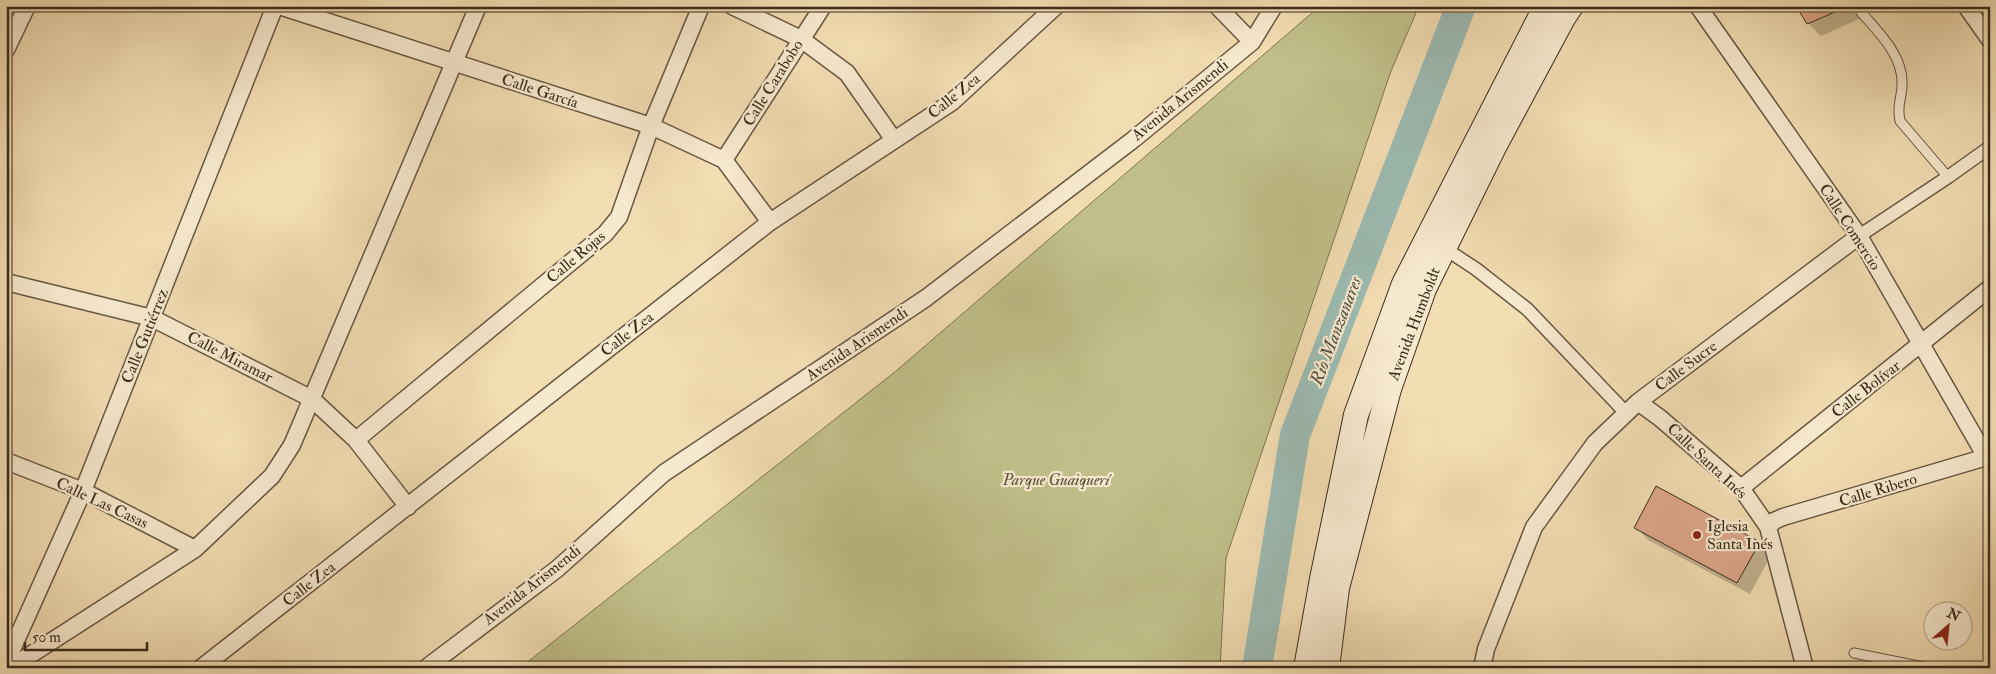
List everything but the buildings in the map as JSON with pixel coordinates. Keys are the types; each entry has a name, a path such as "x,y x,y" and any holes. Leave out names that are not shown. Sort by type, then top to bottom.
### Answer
{"main road":[{"name":"Avenida Humboldt","path":"1306,668 1339,495 1360,405 1404,284 1546,6"},
{"name":"Avenida Humboldt","path":"1327,668 1336,588 1389,389 1424,289 1495,145 1571,6"}],"street":[{"path":"6,50 26,6"},
{"name":"Calle García","path":"277,6 650,126 724,160 770,222"},
{"name":"Calle Gutiérrez","path":"6,663 83,491 277,6"},
{"path":"10,668 195,549 272,476 292,445 478,6"},
{"name":"Calle Rojas","path":"356,440 605,234 619,217 650,126 701,6"},
{"path":"732,6 801,39 848,73 894,140"},
{"name":"Calle Carabobo","path":"724,160 823,6"},
{"name":"Calle Zea","path":"201,668 770,222 952,102 1056,6"},
{"path":"1217,6 1252,42"},
{"name":"Avenida Arismendi","path":"426,668 557,568 664,473 926,298 1134,139 1252,42 1274,6"},
{"name":"Calle Comercio","path":"1698,6 1859,236 1988,457"},
{"path":"1966,6 1990,40"},
{"name":"Calle Sucre","path":"1482,668 1486,649 1534,527 1595,443 1638,402 1859,236 1948,178 1990,147"},
{"path":"1444,248 1482,274 1527,309 1626,413"},
{"name":"Calle Miramar","path":"6,282 152,318 312,399 356,440 408,507"},
{"name":"Calle Bolívar","path":"1741,488 1922,345 1990,288"},
{"name":"Calle Santa Inés","path":"1638,402 1660,418 1741,488 1768,527 1805,668"},
{"name":"Calle Ribero","path":"1768,527 1774,521 1783,517 1988,457"},
{"name":"Calle Las Casas","path":"6,461 83,491 195,549"}],"lane":[{"path":"1861,12 1895,54 1903,81 1897,109 1900,120 1948,178"},
{"path":"1854,653 1928,668"}],"green space":[{"name":"Parque Guaiquerí","path":"1320,6 1419,6 1391,71 1226,558 1220,668 520,668 896,371"}],"waterway":[{"name":"Río Manzanares","path":"1257,668 1295,435 1461,6"}],"place":[{"name":"Iglesia Santa Inés","path":"1697,535"}]}
